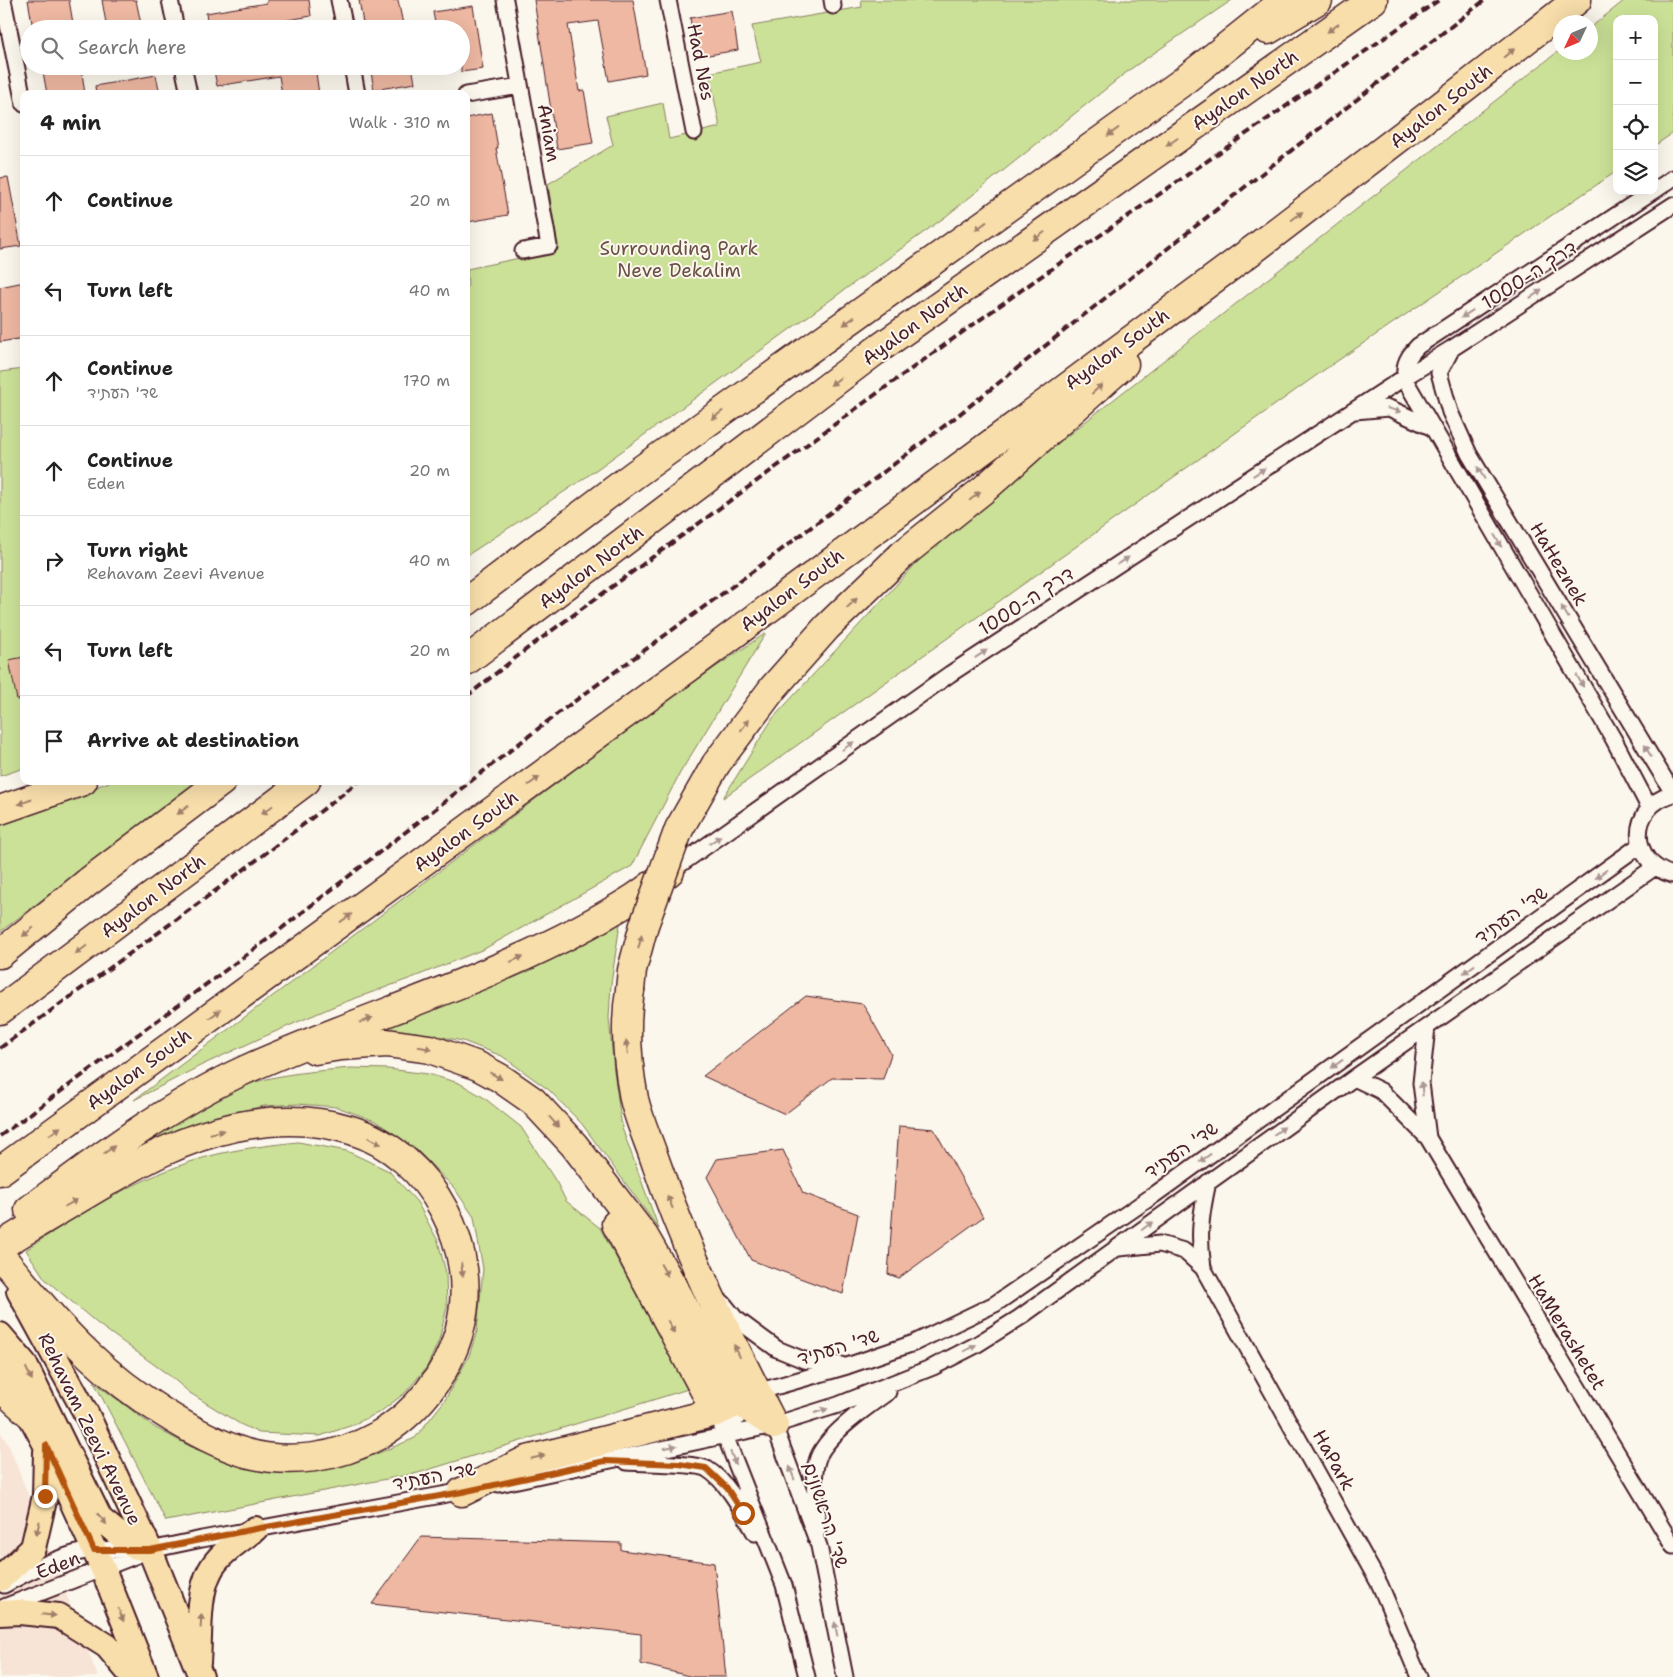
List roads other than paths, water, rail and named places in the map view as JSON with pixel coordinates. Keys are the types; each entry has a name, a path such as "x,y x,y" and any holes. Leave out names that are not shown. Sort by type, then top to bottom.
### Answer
{"highway":[{"path":"470,587 634,475 1181,83 1285,0"},
{"path":"1181,83 1318,0"},
{"name":"Ayalon North","path":"470,658 874,352 1373,0"},
{"name":"Ayalon South","path":"0,1171 695,663 1258,246 1577,0"},
{"path":"739,1405 699,1273 668,1196 635,1100 626,1040 627,1009 632,970 644,925 679,829 716,764 773,688 827,627 903,554 982,490 1258,246"},
{"path":"470,599 634,475"},
{"path":"0,810 72,785"},
{"path":"0,954 88,882 217,785"},
{"name":"Ayalon North","path":"0,1010 301,785"},
{"path":"0,1232 99,1157 155,1119 202,1091 304,1044 421,1000 486,973 566,936 636,897 675,868"},
{"path":"272,1058 341,1046 386,1043 430,1049 456,1057 500,1078 533,1101 574,1145 739,1405 774,1426"},
{"path":"300,1121 328,1124 353,1130 379,1142 402,1158 420,1175 436,1196 457,1241 464,1285 460,1331 442,1373 419,1402 396,1424 360,1446 337,1454 314,1458 273,1457 248,1453 224,1444 170,1416 138,1396 97,1362 70,1336 3,1258 141,1162 186,1141 237,1126 300,1121"},
{"path":"0,1387 30,1414"},
{"path":"462,1492 527,1460 739,1405"}],"main road":[{"name":"Rehavam Zeevi Avenue","path":"3,1258 87,1415 150,1550 199,1673"},
{"path":"0,1335 24,1363 100,1519 133,1546 150,1550"},
{"path":"0,1359 46,1445 98,1560 146,1677"},
{"path":"0,1579 33,1548 45,1496 46,1445"},
{"path":"199,1673 202,1602 210,1570 221,1557 255,1529"},
{"path":"0,1613 20,1612 59,1616 107,1646 134,1677"}],"street":[{"path":"3,0 21,90"},
{"path":"170,0 174,20"},
{"path":"339,0 343,20"},
{"name":"Aniam","path":"505,0 549,246 523,251"},
{"name":"Had Nes","path":"668,0 694,132"},
{"path":"186,75 188,90"},
{"path":"354,75 356,90"},
{"path":"470,94 520,86"},
{"name":"דרך ה-1000","path":"1658,188 1673,178"},
{"name":"דרך ה-1000","path":"1405,377 1404,368 1408,356 1418,346 1648,195"},
{"name":"דרך ה-1000","path":"675,868 950,674 1673,204"},
{"name":"HaHeznek","path":"1451,349 1439,373 1450,412 1469,454 1673,794"},
{"path":"1405,377 1614,740 1649,807"},
{"path":"1351,412 1389,408 1433,428"},
{"path":"1673,794 1656,801 1649,807 1640,825 1640,845 1644,853 1655,867 1673,875"},
{"name":"שד' העתיד","path":"150,1550 462,1492 605,1461 739,1405 914,1343 995,1304 1154,1195 1640,845"},
{"name":"שד' העתיד","path":"739,1405 774,1426 838,1406 904,1380 976,1345 1020,1318 1354,1078 1598,905 1655,867"},
{"name":"HaMerashetet","path":"1427,1027 1421,1083 1428,1138"},
{"name":"HaMerashetet","path":"1354,1078 1381,1091 1428,1138 1673,1546"},
{"name":"HaPark","path":"1203,1268 1199,1245 1202,1209 1208,1182"},
{"name":"HaPark","path":"1118,1248 1160,1244 1184,1251 1203,1268 1349,1526 1380,1585 1419,1677"},
{"path":"699,1273 735,1318 777,1349 804,1360 847,1366"},
{"path":"819,1546 815,1480 817,1460 824,1448 850,1419 904,1380"},
{"path":"739,1405 807,1677"},
{"name":"שד' הראשונים","path":"774,1426 819,1546 845,1677"},
{"path":"605,1461 679,1464 706,1468 727,1488 784,1585"},
{"name":"Eden","path":"0,1609 98,1560 150,1550"},
{"name":"Eden","path":"0,1587 29,1571 72,1555 98,1560 150,1550"}],"railway":[{"path":"470,694 528,648 883,389 1030,284 1439,0"},
{"path":"470,782 557,714 756,569 952,420 1270,167 1485,0"},
{"path":"0,1048 226,883 354,785"},
{"path":"0,1136 272,936 466,785"}],"park label":[{"name":"Surrounding Park Neve Dekalim","path":"679,259"}]}
